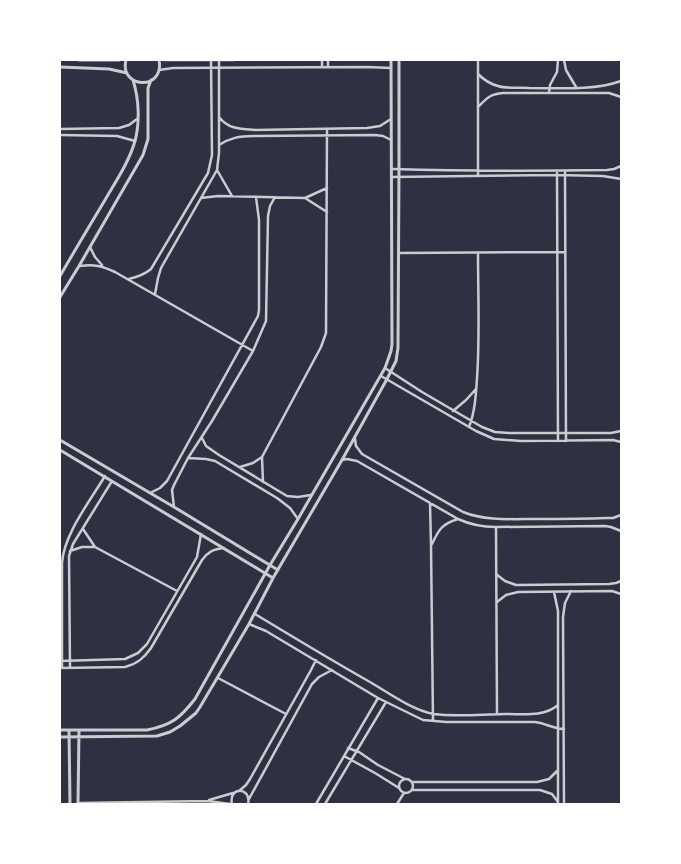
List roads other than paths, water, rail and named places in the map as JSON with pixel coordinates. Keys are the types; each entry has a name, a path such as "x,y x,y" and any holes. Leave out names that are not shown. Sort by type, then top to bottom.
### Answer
{"street":[{"path":"79,60 119,60"},
{"path":"60,276 120,174 135,141 137,98 133,80 125,68 126,60"},
{"path":"60,297 80,266 143,155 148,139 148,88 158,74 159,60"},
{"path":"165,60 234,60"},
{"path":"129,279 146,273 154,264 208,173 212,158 211,60"},
{"path":"156,294 161,268 217,170 219,158 219,60"},
{"path":"322,60 322,67"},
{"path":"328,60 328,67"},
{"path":"60,730 147,730 160,728 178,718 195,699 265,573 385,368 392,344 391,60"},
{"path":"60,737 157,736 170,732 196,713 255,614 273,578 355,438 391,372 396,361 398,348 399,60"},
{"path":"478,60 478,176"},
{"path":"549,93 549,88 557,72 558,60"},
{"path":"564,60 566,70 576,87"},
{"path":"60,67 109,68 127,73"},
{"path":"159,70 173,68 391,68"},
{"path":"478,74 487,82 497,86 510,87 576,87 606,85 621,81"},
{"path":"133,80 144,83 152,80"},
{"path":"478,107 488,97 495,94 608,92 621,97"},
{"path":"219,117 226,125 240,130 380,126 391,119"},
{"path":"60,129 119,128 129,125 137,119"},
{"path":"240,468 262,457 326,336 327,129"},
{"path":"60,135 117,136 135,141"},
{"path":"219,145 228,139 241,136 380,136 391,140"},
{"path":"212,158 219,158"},
{"path":"392,169 565,171 607,170 621,166"},
{"path":"217,170 232,196"},
{"path":"557,171 558,441"},
{"path":"565,171 566,440"},
{"path":"392,177 603,176 621,179"},
{"path":"200,198 232,196 305,198 327,188"},
{"path":"150,493 160,488 167,481 255,324 259,310 259,220 256,197"},
{"path":"174,507 172,490 188,458 253,351 267,316 268,216 270,206 275,197"},
{"path":"305,198 327,212"},
{"path":"90,246 95,257 103,266 156,294 253,351"},
{"path":"399,253 565,252"},
{"path":"469,427 472,421 478,358 478,253"},
{"path":"80,266 103,266"},
{"path":"385,368 453,411 495,432 509,434 616,433 621,431"},
{"path":"381,376 469,427 494,439 512,441 613,440 621,442"},
{"path":"449,415 476,388"},
{"path":"494,439 495,432"},
{"path":"202,437 206,446 218,455 287,496 295,498 311,495"},
{"path":"355,438 356,446 362,454 462,512 480,518 613,518 621,515"},
{"path":"60,440 278,570"},
{"path":"60,450 273,578"},
{"path":"215,461 218,455"},
{"path":"262,457 264,482"},
{"path":"188,458 206,458 215,461 277,498 290,508 298,519"},
{"path":"342,460 357,461 430,503 478,526 605,526 621,531"},
{"path":"105,476 66,542 62,556 61,668 125,667 142,659 152,648 202,560 213,550 225,548"},
{"path":"70,668 70,551 112,481"},
{"path":"277,498 281,492"},
{"path":"430,503 433,721"},
{"path":"431,545 441,527 458,518"},
{"path":"496,527 497,714"},
{"path":"83,529 95,547"},
{"path":"72,531 79,535"},
{"path":"61,661 125,659 138,653 147,644 197,557 201,534"},
{"path":"70,551 82,547 95,547 178,591"},
{"path":"197,557 202,560"},
{"path":"496,574 505,581 516,585 609,584 621,581"},
{"path":"496,603 502,597 512,592 612,591 621,594"},
{"path":"554,592 558,611 558,803"},
{"path":"564,804 564,612 566,599 571,592"},
{"path":"255,614 396,698 433,714 540,714 550,711 558,705"},
{"path":"249,624 266,630 378,698 416,717 433,721 535,722 564,729"},
{"path":"208,801 239,791 246,785 316,660"},
{"path":"248,804 312,684 319,677 332,670"},
{"path":"218,678 286,714"},
{"path":"316,804 378,698"},
{"path":"325,804 386,702"},
{"path":"69,730 70,804"},
{"path":"79,730 78,803 208,801 231,804 231,798 234,793"},
{"path":"348,748 412,782 536,782 548,779 558,770"},
{"path":"344,756 399,788 404,793"},
{"path":"399,788 400,782 404,779"},
{"path":"412,782 412,790"},
{"path":"404,793 409,793 412,790 540,790 552,794 558,803"},
{"path":"239,791 246,793 249,799"},
{"path":"397,804 404,793"},
{"path":"150,804 154,802"}]}
